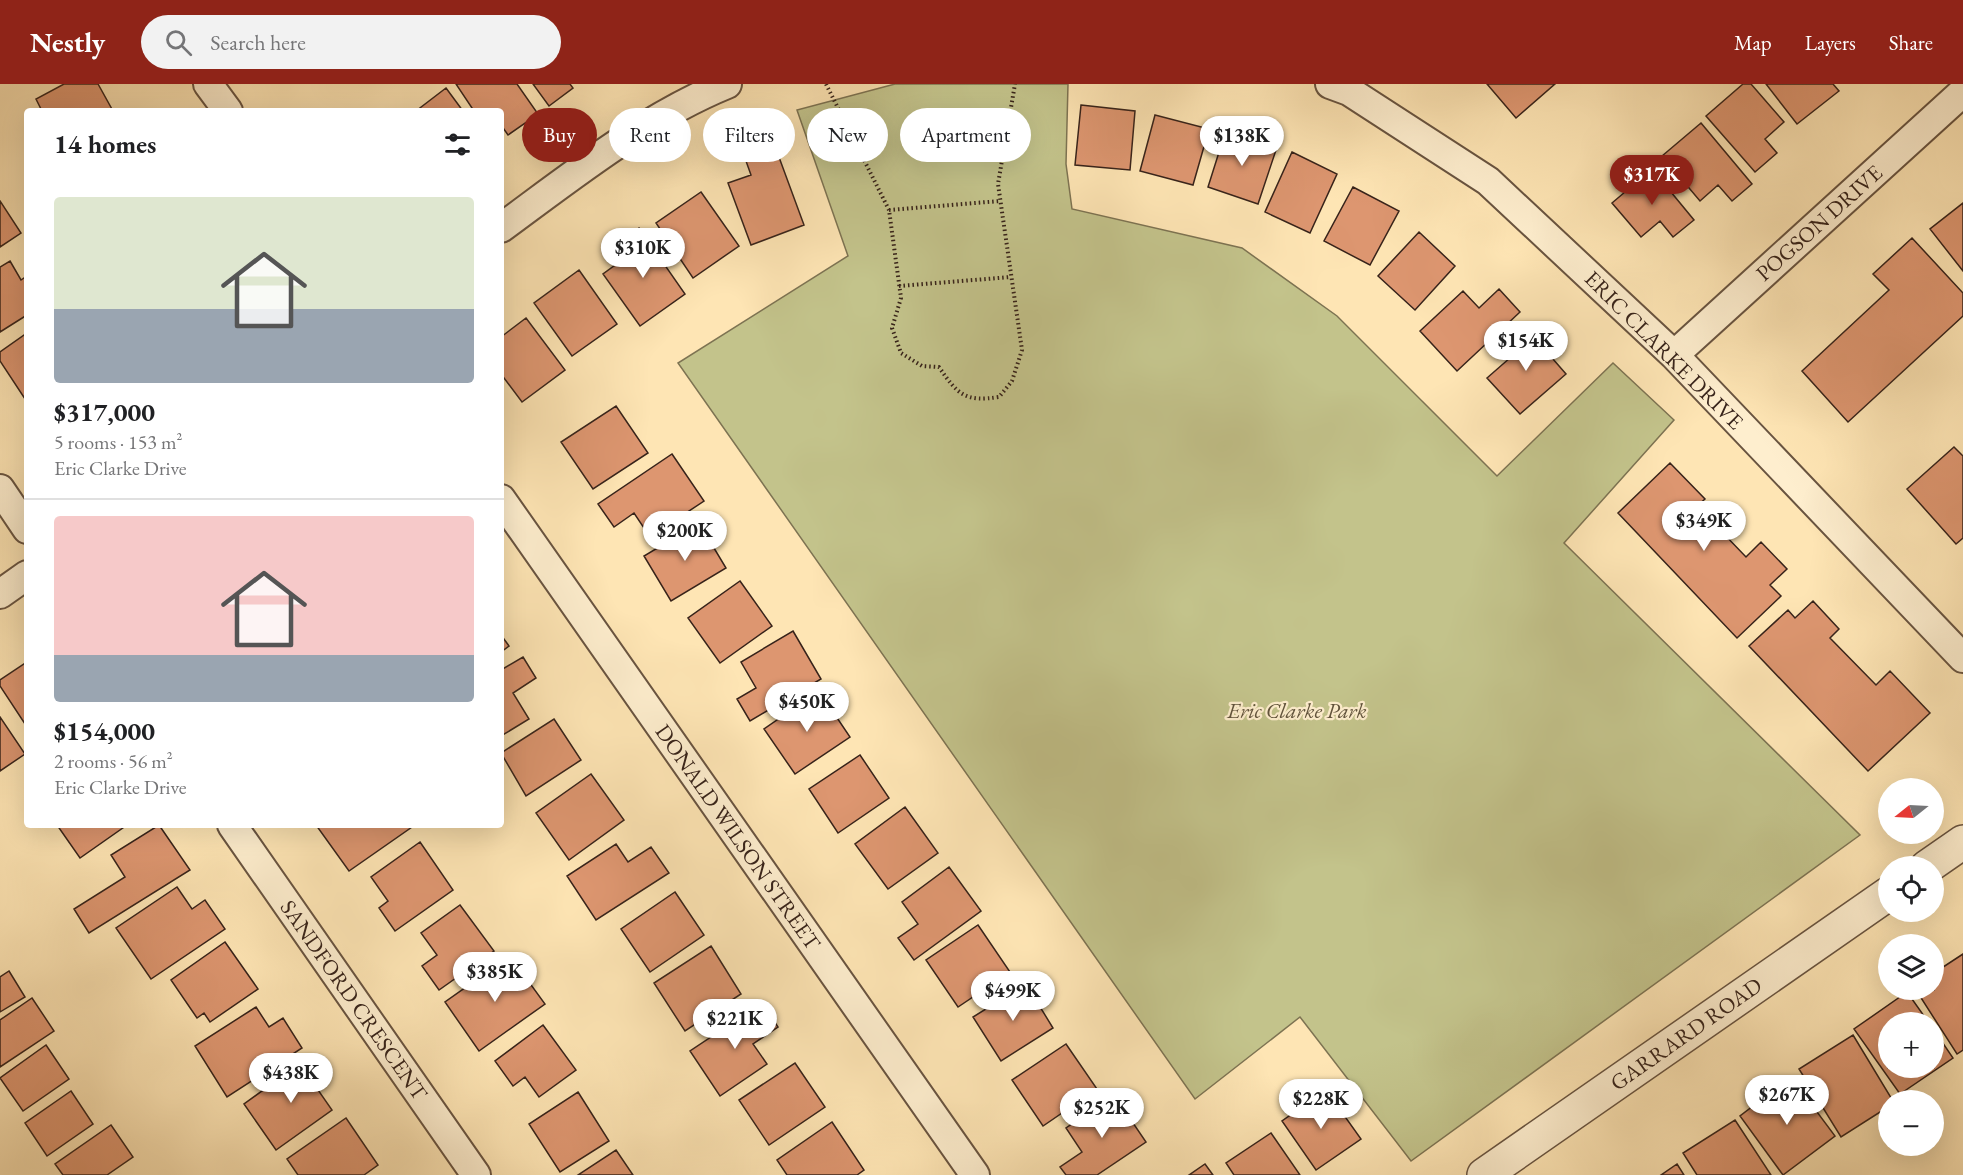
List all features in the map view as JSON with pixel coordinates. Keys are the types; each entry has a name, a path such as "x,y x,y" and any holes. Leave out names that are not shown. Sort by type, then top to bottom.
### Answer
{"street":[{"path":"208,84 226,108"},
{"path":"504,226 581,169 649,125 727,84"},
{"name":"ERIC CLARKE DRIVE","path":"1345,86 1488,181 1674,354 1963,658"},
{"name":"POGSON DRIVE","path":"1674,354 1963,92"},
{"path":"0,489 24,525"},
{"name":"DONALD WILSON STREET","path":"504,503 975,1175"},
{"path":"0,594 24,577"},
{"name":"SANDFORD CRESCENT","path":"234,828 476,1175"},
{"path":"1943,856 1963,842"},
{"name":"GARRARD ROAD","path":"1484,1175 1878,901"}],"path":[{"path":"826,84 889,210 901,298 892,328 901,353 922,366 939,368 956,392 976,400 999,397 1012,381 1022,350 998,184 1015,84"},
{"path":"889,210 1000,201"},
{"path":"899,286 1011,277"}],"green space":[{"name":"Eric Clarke Park","path":"895,84 1068,84 1066,164 1072,209 1242,248 1337,316 1497,476 1613,363 1674,420 1564,543 1860,835 1411,1161 1300,1017 1195,1099 678,363 848,256 815,162 888,162 888,108 807,108 807,139 797,110"}],"building":[{"path":"64,84 98,84 111,108 40,108 36,99"},
{"path":"456,84 517,84 534,108 522,108 522,125 508,135 504,129 504,108 472,108"},
{"path":"533,84 570,84 573,88 549,106"},
{"path":"1487,84 1555,84 1516,118"},
{"path":"1743,84 1751,84 1784,122 1765,139 1777,153 1755,172 1706,116"},
{"path":"1766,84 1833,84 1839,91 1797,124"},
{"path":"446,88 461,108 420,108"},
{"path":"1081,105 1135,111 1130,170 1075,165"},
{"path":"1155,115 1209,129 1193,185 1140,171"},
{"path":"1701,123 1752,184 1732,201 1718,185 1700,201 1662,156"},
{"path":"1226,130 1277,147 1258,204 1208,187"},
{"path":"1292,152 1337,174 1310,233 1265,212"},
{"path":"746,162 781,162 804,225 751,245 728,183 751,175"},
{"path":"1652,169 1694,220 1673,237 1660,221 1641,237 1612,203"},
{"path":"1353,187 1399,211 1370,265 1324,241"},
{"path":"701,192 739,246 693,278 656,223"},
{"path":"0,201 21,233 0,247"},
{"path":"1963,203 1963,271 1930,229"},
{"path":"639,228 685,294 640,326 603,274 626,257 617,244"},
{"path":"1419,232 1455,266 1415,310 1378,276"},
{"path":"1912,238 1963,293 1963,316 1848,422 1802,371 1889,290 1873,274"},
{"path":"10,261 21,280 24,278 24,317 0,332 0,267"},
{"path":"579,270 617,324 572,356 534,303"},
{"path":"1499,289 1520,312 1457,371 1420,331 1463,291 1479,308"},
{"path":"526,318 565,370 522,402 504,378 504,335"},
{"path":"1525,327 1566,374 1520,414 1487,378 1511,357 1502,347"},
{"path":"24,335 24,397 0,361 0,352"},
{"path":"616,406 648,453 593,489 561,442"},
{"path":"1954,447 1963,456 1963,538 1956,544 1907,489"},
{"path":"672,454 704,501 650,537 634,513 614,527 598,504"},
{"path":"1670,463 1705,499 1697,506 1746,557 1761,542 1787,569 1770,585 1781,596 1737,638 1618,513"},
{"path":"699,523 726,568 671,601 644,556"},
{"path":"740,581 772,626 720,663 688,618"},
{"path":"1813,601 1839,629 1830,638 1876,685 1890,671 1930,713 1868,771 1749,646 1788,610 1795,618"},
{"path":"793,631 821,679 750,721 737,699 756,688 741,662"},
{"path":"504,639 509,646 504,650"},
{"path":"523,657 536,678 513,693 529,719 504,734 504,668"},
{"path":"24,664 24,722 0,686 0,680"},
{"path":"819,691 850,737 795,774 764,729"},
{"path":"0,717 24,755 0,771"},
{"path":"554,719 581,760 526,796 504,758 504,751"},
{"path":"860,755 889,798 838,833 809,789"},
{"path":"591,774 624,820 569,860 536,813"},
{"path":"905,807 938,853 888,889 855,844"},
{"path":"59,828 123,828 80,858"},
{"path":"154,828 161,828 190,870 89,933 74,909 125,877 111,855"},
{"path":"318,828 411,828 349,871"},
{"path":"420,842 453,890 395,931 379,908 388,901 371,877"},
{"path":"616,844 628,862 651,847 669,873 596,920 567,876"},
{"path":"949,867 981,911 914,960 898,938 918,924 902,902"},
{"path":"177,887 192,909 205,900 225,929 151,979 116,928"},
{"path":"675,892 704,935 650,972 621,929"},
{"path":"460,905 494,951 439,990 422,966 437,955 421,933"},
{"path":"978,925 1010,972 958,1007 926,960"},
{"path":"225,942 258,989 210,1022 204,1013 197,1018 171,980"},
{"path":"711,946 741,994 685,1031 654,983"},
{"path":"1963,954 1963,1050 1957,1054 1944,1034 1944,1012 1930,1012 1922,1000 1944,1000 1944,966"},
{"path":"510,956 545,1004 479,1051 445,1002"},
{"path":"9,971 25,997 0,1012 0,977"},
{"path":"1026,984 1053,1028 1001,1061 973,1017"},
{"path":"32,998 54,1031 0,1067 0,1020"},
{"path":"1896,1000 1913,1000 1921,1012 1878,1012"},
{"path":"762,1003 778,1027 753,1044 767,1064 720,1096 690,1051"},
{"path":"256,1007 269,1027 283,1018 302,1048 227,1097 195,1046"},
{"path":"1878,1012 1878,1063 1854,1029"},
{"path":"543,1025 576,1070 539,1097 525,1077 513,1086 495,1061"},
{"path":"1853,1035 1886,1090 1878,1090 1878,1113 1841,1137 1799,1069"},
{"path":"1066,1044 1097,1089 1043,1126 1012,1080"},
{"path":"46,1045 69,1079 23,1111 0,1078"},
{"path":"1944,1045 1953,1058 1944,1064"},
{"path":"310,1056 329,1082 318,1090 332,1110 276,1150 244,1104"},
{"path":"795,1063 825,1107 769,1145 739,1100"},
{"path":"1791,1077 1835,1136 1783,1175 1740,1116"},
{"path":"1889,1078 1924,1078 1906,1090 1897,1090"},
{"path":"1326,1090 1361,1139 1316,1170 1282,1121"},
{"path":"71,1091 93,1124 47,1156 25,1123"},
{"path":"578,1092 609,1141 560,1172 529,1124"},
{"path":"1114,1095 1146,1142 1097,1175 1066,1175 1060,1167 1082,1152 1066,1128"},
{"path":"346,1118 378,1165 364,1175 298,1175 287,1159"},
{"path":"1735,1120 1771,1175 1697,1175 1683,1153"},
{"path":"832,1122 864,1170 857,1175 787,1175 777,1160"},
{"path":"111,1125 133,1157 107,1175 63,1175 55,1164"},
{"path":"1271,1133 1300,1175 1234,1175 1226,1163"},
{"path":"616,1150 633,1175 578,1175"},
{"path":"1205,1164 1213,1175 1189,1175"},
{"path":"1677,1164 1684,1175 1661,1175"}]}
